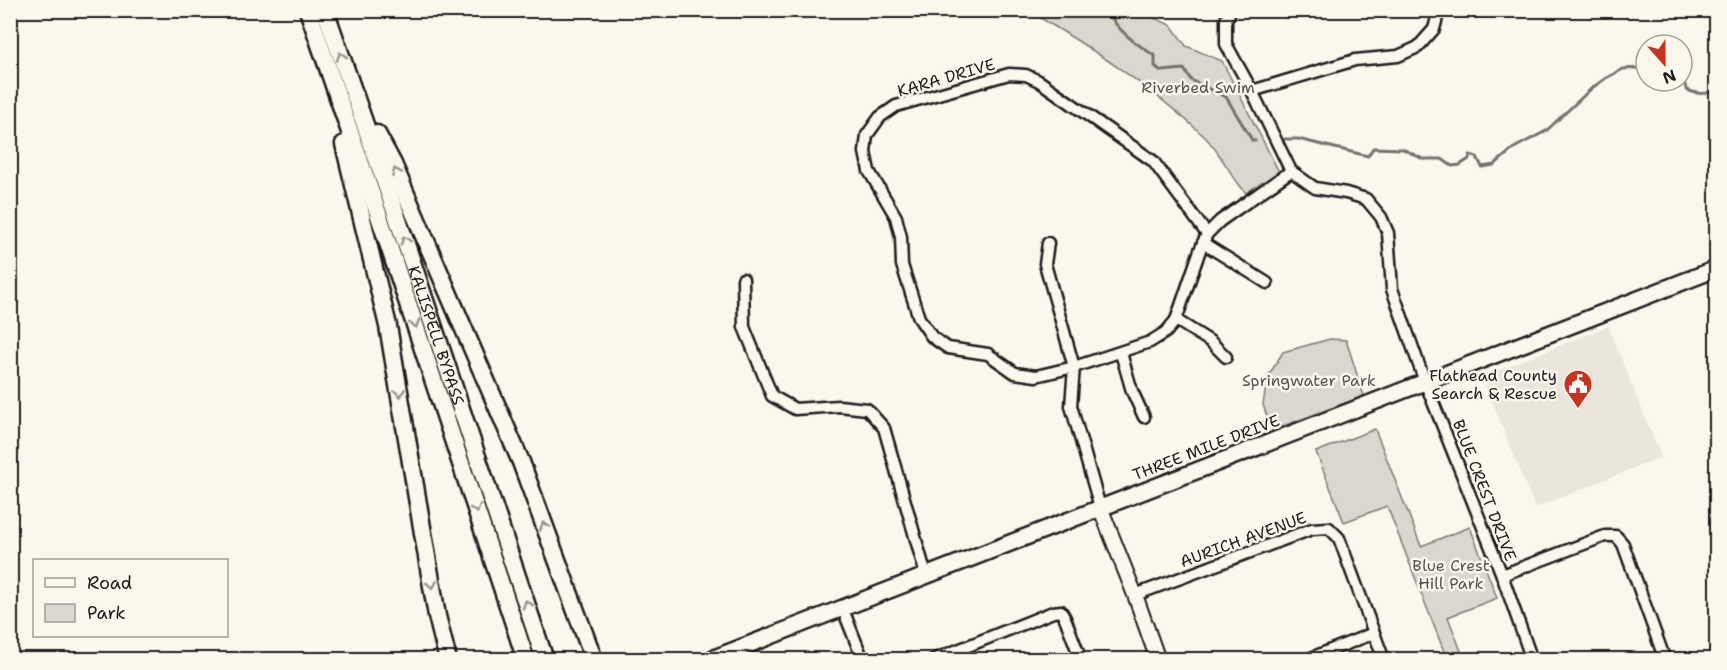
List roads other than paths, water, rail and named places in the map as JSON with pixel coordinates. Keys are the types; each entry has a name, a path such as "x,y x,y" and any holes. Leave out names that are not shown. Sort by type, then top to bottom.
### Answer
{"highway":[{"name":"KALISPELL BYPASS","path":"308,10 382,224 526,660"},
{"name":"KALISPELL BYPASS","path":"325,10 545,660"},
{"path":"321,50 388,326 437,616 448,660"},
{"path":"352,86 393,164 507,430 594,660"}],"main road":[{"name":"THREE MILE DRIVE","path":"709,660 1716,269"}],"street":[{"path":"1226,357 1211,342 1176,320 1205,239 1220,220 1291,171 1226,44 1226,19 1231,10"},
{"path":"1252,91 1344,63 1398,56 1418,47 1434,28 1439,10"},
{"name":"KARA DRIVE","path":"1176,320 1166,332 1150,342 1074,368 1036,376 1015,373 988,354 948,348 932,338 919,318 902,265 901,237 896,216 869,171 865,152 867,135 880,117 896,106 1009,74 1026,75 1039,81 1153,161 1205,239"},
{"name":"BLUE CREST DRIVE","path":"1291,171 1315,188 1366,199 1381,218 1388,233 1392,289 1425,382 1502,576 1532,660"},
{"path":"1205,239 1267,283"},
{"path":"1048,243 1045,264 1074,368 1071,406 1100,507 1158,660"},
{"path":"743,279 744,327 772,396 795,409 839,406 867,409 884,428 926,575"},
{"path":"1121,353 1132,391 1144,417"},
{"name":"AURICH AVENUE","path":"1135,595 1312,529 1329,528 1339,538 1384,660"},
{"name":"BLUE CREST DRIVE","path":"1502,576 1605,536 1616,536 1623,544 1665,660"},
{"path":"842,607 863,660"},
{"path":"933,660 1053,612 1061,611 1081,660"},
{"path":"1306,660 1374,633"}],"waterway":[{"path":"1108,10 1121,30 1155,56 1155,66 1161,71 1184,69 1191,80 1226,97 1252,140 1255,141"},
{"path":"1285,139 1298,139 1368,156 1373,148 1403,149 1423,159 1442,159 1452,166 1460,165 1469,159 1470,155 1477,157 1482,167 1494,165 1514,148 1546,131 1606,78 1623,69 1634,68"},
{"path":"1694,92 1706,93 1716,88"}],"place":[{"name":"Flathead County Search & Rescue","path":"1578,410"}],"park label":[{"name":"Riverbed Swim","path":"1198,87"},
{"name":"Springwater Park","path":"1309,380"},
{"name":"Blue Crest Hill Park","path":"1451,574"}]}
